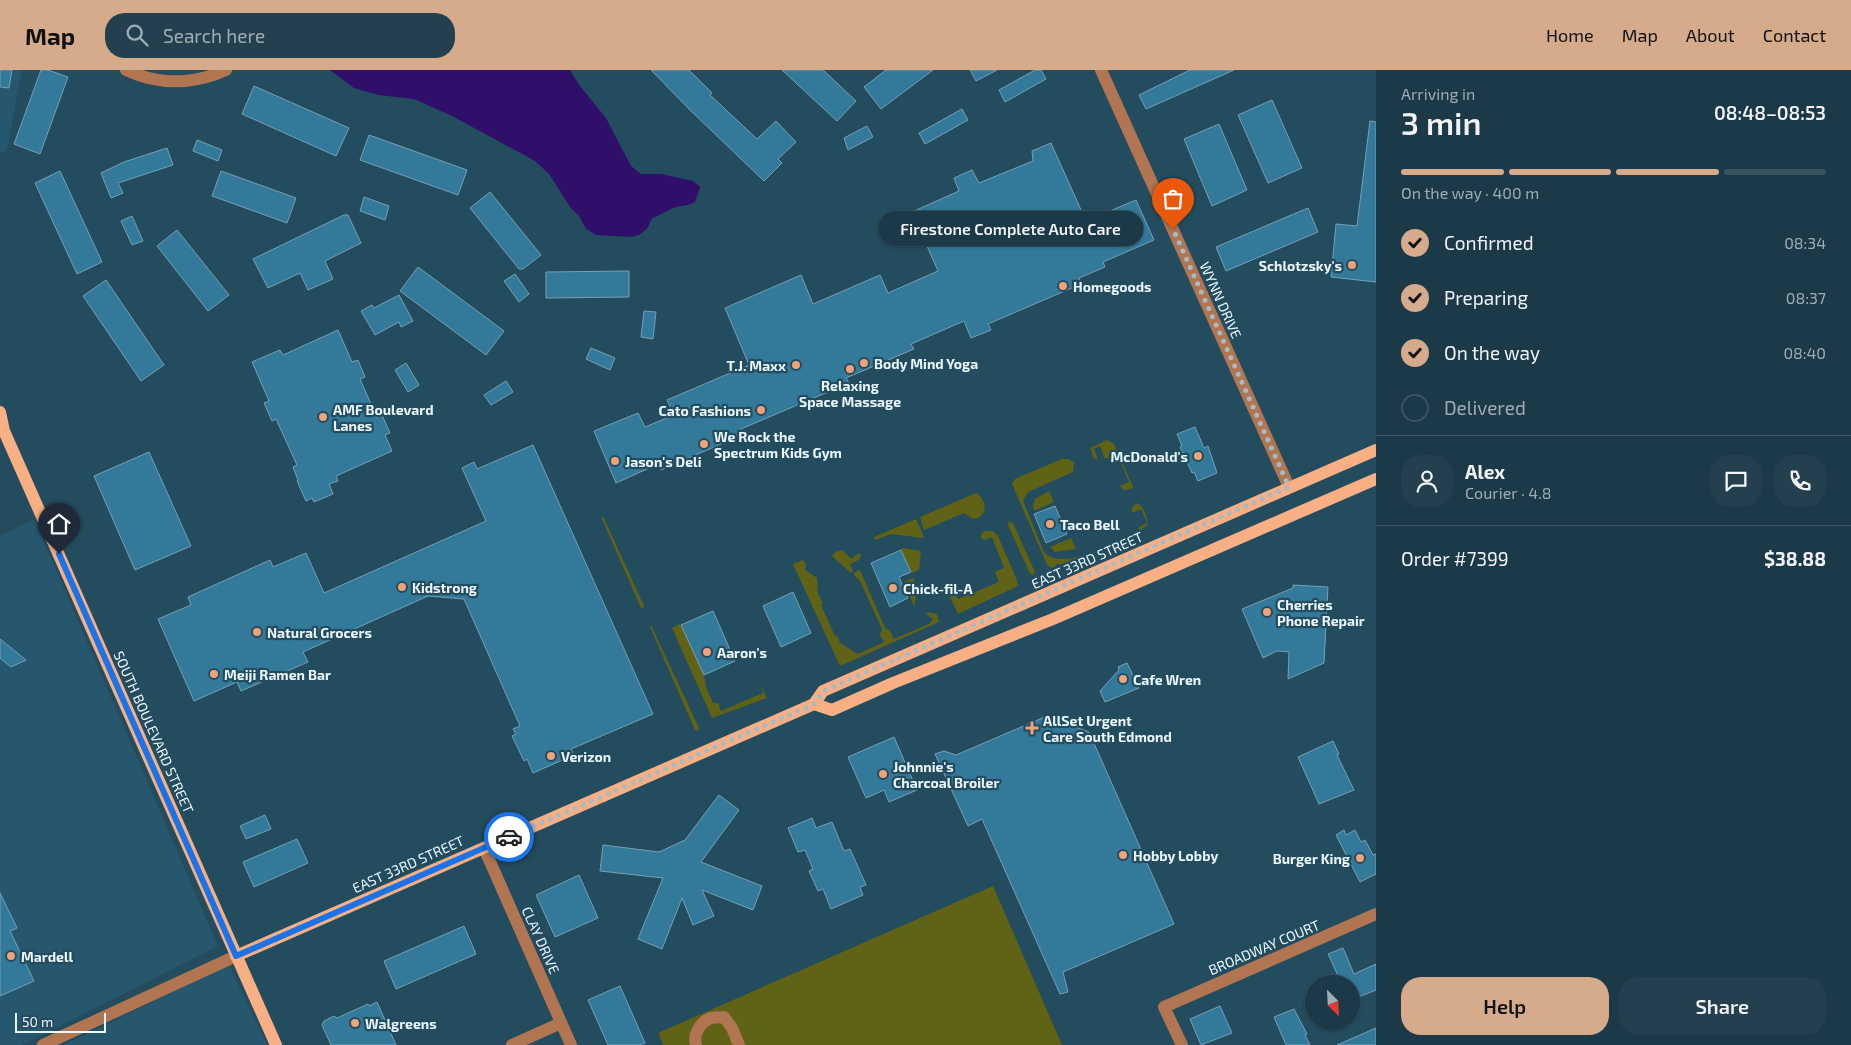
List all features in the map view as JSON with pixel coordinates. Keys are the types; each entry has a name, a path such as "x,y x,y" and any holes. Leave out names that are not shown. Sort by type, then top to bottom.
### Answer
{"main road":[{"name":"SOUTH BOULEVARD STREET","path":"0,412 2,428 276,1045"},
{"name":"EAST 33RD STREET","path":"236,956 814,704 823,691 1376,450"},
{"path":"814,704 832,710 1053,619 1376,479"}],"street":[{"path":"126,70 152,80 179,82 205,78 226,70"},
{"name":"WYNN DRIVE","path":"1101,70 1289,487"},
{"name":"CLAY DRIVE","path":"484,848 571,1045"},
{"name":"BROADWAY COURT","path":"1182,1045 1164,1006 1376,914"},
{"name":"EAST 33RD STREET","path":"43,1045 236,956"},
{"path":"696,1045 694,1039 698,1028 711,1018 724,1018 732,1028 739,1045"},
{"path":"512,1045 561,1023"}],"shaded area":[{"path":"0,70 22,70 7,150 0,153"},
{"path":"330,70 570,70 580,86 606,118 631,166 641,174 661,174 693,181 700,187 695,202 674,208 652,218 647,229 639,235 631,237 596,235 586,229 549,174 535,161 452,116 414,99 378,95 354,88"},
{"path":"1107,440 1114,444 1133,487 1131,489 1124,490 1120,486 1129,482 1117,454 1105,459 1100,446 1094,449 1098,459 1094,459 1090,448"},
{"path":"1062,459 1074,462 1073,472 1028,492 1023,501 1044,552 1052,558 1076,557 1104,548 1139,532 1139,527 1147,523 1141,509 1132,513 1132,507 1137,503 1143,509 1148,525 1139,533 1067,565 1057,564 1053,568 1048,566 1045,560 1012,484 1015,479"},
{"path":"1049,491 1054,502 1034,511 1035,499"},
{"path":"976,493 982,498 985,508 980,517 973,519 964,513 924,530 920,517"},
{"path":"603,516 644,606 643,608 641,608 602,519"},
{"path":"34,519 218,946 22,1045 0,1045 0,536"},
{"path":"916,519 923,538 891,534 875,540 874,537"},
{"path":"1009,521 1013,523 1035,572 1034,575 1030,574 1008,525"},
{"path":"993,531 998,536 1018,586 958,614 950,593 954,591 958,599 999,582 995,572 1004,568 992,537 984,540 981,538 982,533"},
{"path":"1071,538 1076,549 1055,552 1050,547"},
{"path":"902,548 921,551 919,570 912,573 901,550"},
{"path":"843,550 851,559 859,553 861,555 859,560 850,564 853,571 851,573 832,556 835,552"},
{"path":"803,560 806,564 805,570 817,578 818,593 823,604 821,605 835,636 837,635 840,643 858,654 884,642 880,635 882,629 860,581 854,575 854,573 860,570 885,628 890,631 894,639 929,624 933,619 926,614 928,612 937,614 939,622 840,666 793,564"},
{"path":"913,578 918,589 914,606 904,582"},
{"path":"680,624 696,655 713,703 718,703 721,711 763,693 760,684 767,698 712,718 672,628"},
{"path":"651,625 699,728 698,731 695,730 650,627"},
{"path":"993,886 1062,1045 663,1045 658,1033"},
{"path":"229,965 267,1045 64,1045"}],"building":[{"path":"0,70 12,70 9,88 0,87"},
{"path":"41,70 48,70 68,77 40,154 14,144"},
{"path":"651,70 689,70 712,93 710,95 757,139 776,121 796,142 778,159 782,163 764,181"},
{"path":"782,70 823,70 856,101 837,121"},
{"path":"886,70 933,70 881,109 864,87"},
{"path":"970,70 997,70 976,81"},
{"path":"1035,70 1041,70 1046,79 1005,102 999,90"},
{"path":"1190,70 1234,70 1146,109 1139,95"},
{"path":"254,86 349,128 336,156 242,114"},
{"path":"1272,100 1302,168 1268,183 1238,115"},
{"path":"962,109 968,120 925,144 919,133"},
{"path":"1370,121 1376,122 1376,282 1331,277 1336,224 1357,226"},
{"path":"1219,124 1247,190 1212,206 1184,139"},
{"path":"867,126 873,137 848,150 844,138"},
{"path":"369,135 467,170 458,195 360,160"},
{"path":"197,140 222,150 218,161 193,151"},
{"path":"1051,143 1086,221 1136,200 1154,240 1103,262 1105,267 1079,278 1081,284 988,324 991,330 971,338 964,321 911,344 914,349 846,378 849,383 741,429 744,434 661,470 658,464 616,483 594,431 638,413 645,427 674,415 667,400 749,365 725,308 801,275 813,304 880,275 888,293 938,271 912,212 959,191 954,178 972,170 979,183 1033,161 1032,151"},
{"path":"167,148 173,165 118,183 123,193 111,198 101,173 124,162"},
{"path":"60,171 102,262 77,274 35,183"},
{"path":"221,171 296,198 287,223 212,196"},
{"path":"490,192 541,255 523,269 519,269 470,208"},
{"path":"364,197 389,206 385,220 360,211"},
{"path":"1308,208 1318,232 1226,271 1216,247"},
{"path":"344,215 348,215 361,243 325,261 333,279 308,290 300,273 268,288 253,259"},
{"path":"132,216 143,241 132,245 121,221"},
{"path":"177,230 229,295 208,311 157,246"},
{"path":"418,267 504,331 486,355 400,291"},
{"path":"629,271 629,297 546,298 546,272"},
{"path":"515,274 529,294 519,302 504,281"},
{"path":"106,280 164,365 141,381 83,296"},
{"path":"399,295 413,321 401,327 399,322 375,335 361,311 372,305 374,308"},
{"path":"644,311 656,312 653,339 641,337"},
{"name":"AMF Boulevard Lanes","path":"338,330 352,362 358,360 365,377 360,379 377,418 382,415 390,433 385,435 392,451 336,476 338,481 329,484 333,494 314,502 312,498 306,501 293,467 297,465 276,419 272,421 264,403 269,401 252,362 280,350 283,355"},
{"path":"591,348 615,358 610,370 586,359"},
{"path":"406,363 419,385 408,392 395,370"},
{"path":"506,381 513,392 491,405 484,395"},
{"name":"McDonald's","path":"1195,427 1204,448 1208,446 1217,473 1198,481 1194,472 1192,473 1180,447 1182,446 1177,434"},
{"path":"533,445 653,714 571,749 574,755 533,773 527,759 524,761 512,736 516,734 513,729 520,726 464,599 428,596 303,652 308,662 241,691 237,682 194,701 158,619 191,605 188,597 270,560 273,567 306,553 324,593 486,521 462,468 474,462 477,469"},
{"path":"149,452 191,546 135,570 94,476"},
{"name":"Taco Bell","path":"1055,506 1067,534 1046,543 1034,514"},
{"name":"Chick-fil-A","path":"901,550 911,572 899,577 908,598 890,607 871,563"},
{"path":"1293,585 1328,587 1324,663 1288,679 1289,652 1277,651 1263,658 1242,609 1293,588"},
{"path":"793,592 811,633 781,647 763,606"},
{"path":"713,611 735,661 704,675 681,625"},
{"path":"0,639 26,660 11,667 0,658"},
{"name":"Cafe Wren","path":"1127,663 1139,688 1105,702 1100,691 1119,670 1118,667"},
{"path":"1047,716 1089,732 1174,924 1063,972 1068,992 1060,994 982,819 968,826 935,754 944,751 956,755"},
{"name":"Johnnie's Charcoal Broiler","path":"894,737 917,790 889,802 884,790 866,798 848,757"},
{"path":"1333,741 1339,754 1337,755 1354,790 1319,804 1298,757"},
{"path":"719,795 739,810 701,862 762,886 753,910 702,890 714,916 693,925 682,898 662,949 638,939 663,878 600,871 603,845 659,852 685,840"},
{"path":"265,815 271,829 246,839 240,826"},
{"path":"812,818 816,828 832,822 844,851 850,849 866,885 860,887 863,895 831,909 823,889 818,891 809,871 813,869 805,850 798,852 788,828"},
{"name":"Burger King","path":"1344,830 1346,835 1355,830 1361,842 1365,840 1373,855 1376,854 1376,874 1360,882 1336,835"},
{"path":"297,839 308,863 254,887 243,862"},
{"path":"579,875 598,918 555,937 536,895"},
{"name":"Mardell","path":"0,893 17,928 10,931 34,981 0,996"},
{"path":"464,926 476,954 396,989 384,961"},
{"path":"1343,948 1354,974 1376,964 1376,990 1360,996 1360,975 1338,975 1328,954"},
{"path":"620,986 645,1043 639,1045 608,1045 588,1000"},
{"name":"Walgreens","path":"377,1002 396,1045 331,1045 322,1025 324,1021 334,1016 337,1018"},
{"path":"1220,1006 1232,1033 1201,1045 1190,1019"},
{"path":"1294,1009 1307,1034 1305,1035 1310,1045 1286,1045 1274,1017"},
{"path":"1376,1028 1376,1045 1337,1045"}],"way so far":[{"path":"509,837 814,704 823,691 1289,487 1173,229"}],"place":[{"name":"Firestone Complete Auto Care","path":"1173,229"},
{"name":"Schlotzsky's","path":"1352,265"},
{"name":"Homegoods","path":"1063,286"},
{"name":"Body Mind Yoga","path":"864,363"},
{"name":"T.J. Maxx","path":"796,365"},
{"name":"Relaxing Space Massage","path":"850,369"},
{"name":"Cato Fashions","path":"761,410"},
{"name":"AMF Boulevard Lanes","path":"323,417"},
{"name":"We Rock the Spectrum Kids Gym","path":"704,444"},
{"name":"McDonald's","path":"1198,456"},
{"name":"Jason's Deli","path":"615,461"},
{"name":"Taco Bell","path":"1050,524"},
{"name":"Kidstrong","path":"402,587"},
{"name":"Chick-fil-A","path":"893,588"},
{"name":"Cherries Phone Repair","path":"1267,612"},
{"name":"Natural Grocers","path":"257,632"},
{"name":"Aaron's","path":"707,652"},
{"name":"Meiji Ramen Bar","path":"214,674"},
{"name":"Cafe Wren","path":"1123,679"},
{"name":"AllSet Urgent Care South Edmond","path":"1032,728"},
{"name":"Verizon","path":"551,756"},
{"name":"Johnnie's Charcoal Broiler","path":"883,774"},
{"name":"Hobby Lobby","path":"1123,855"},
{"name":"Burger King","path":"1360,858"},
{"name":"Mardell","path":"11,956"},
{"name":"Walgreens","path":"355,1023"}],"route":[{"path":"59,554 236,956 509,837"}]}
